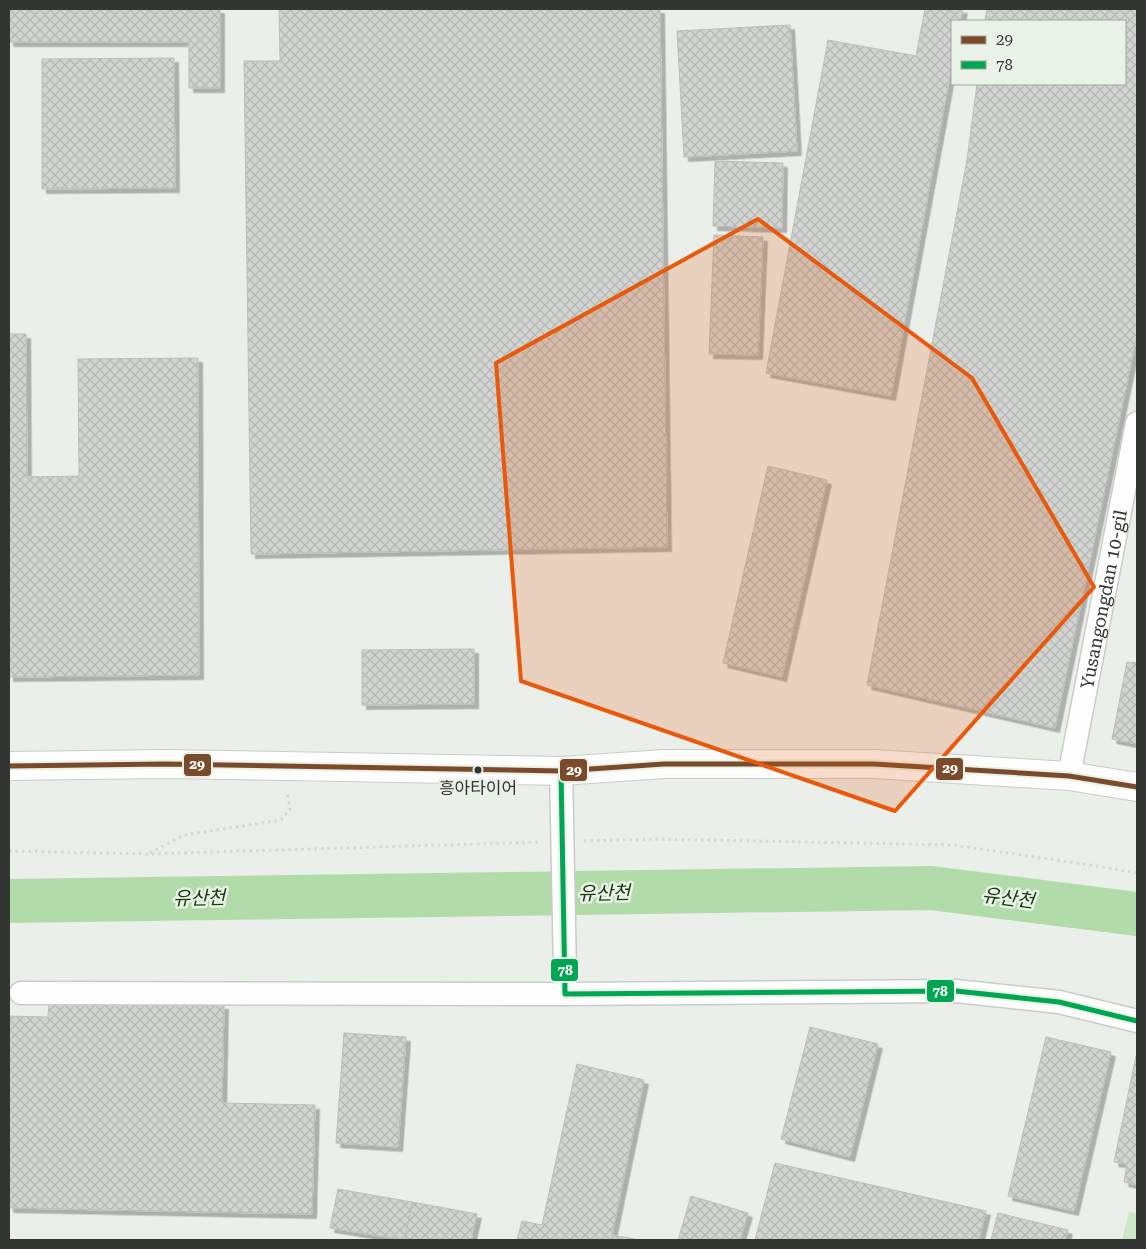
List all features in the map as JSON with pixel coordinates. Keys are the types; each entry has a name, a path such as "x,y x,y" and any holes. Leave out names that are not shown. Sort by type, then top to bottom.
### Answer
{"main road":[{"path":"9,766 165,764 561,771 664,764 874,764 1069,776 1137,786"}],"street":[{"name":"Yusangongdan 10-gil","path":"1069,776 1137,423"},
{"path":"561,771 565,984"},
{"path":"20,993 565,984 956,991 1059,1002 1137,1021"}],"path":[{"path":"148,854 184,835 281,820 290,809 282,766"}],"highlighted area":[{"path":"758,219 972,378 1094,587 895,811 521,681 496,363"}],"green space":[{"path":"1129,1212 1137,1214 1137,1240 1122,1240"}],"building":[{"path":"9,9 220,9 220,88 189,88 189,42 9,42"},
{"path":"279,9 660,9 667,547 251,554 244,61 280,61"},
{"path":"925,9 963,9 960,20 951,20 951,70 891,396 766,373 828,40 916,56"},
{"path":"987,9 1137,9 1137,335 1055,728 867,685 967,160 977,85 1126,85 1126,20 985,20"},
{"path":"790,25 797,151 684,157 677,31"},
{"path":"174,58 175,188 42,189 42,59"},
{"path":"715,161 783,163 782,228 713,226"},
{"path":"714,235 763,237 758,355 709,354"},
{"path":"9,334 26,334 27,477 79,476 78,359 198,358 199,675 9,677"},
{"path":"768,466 827,480 782,677 723,663"},
{"path":"474,649 474,704 362,705 362,650"},
{"path":"1127,662 1137,663 1137,744 1112,739"},
{"path":"49,1001 224,1005 222,1103 315,1105 312,1214 9,1208 9,1016 48,1017"},
{"path":"810,1027 878,1044 850,1157 781,1139"},
{"path":"344,1033 406,1037 398,1147 336,1143"},
{"path":"1046,1037 1111,1052 1074,1211 1008,1196"},
{"path":"1136,1056 1137,1185 1124,1182 1127,1164 1114,1162"},
{"path":"577,1064 644,1080 612,1235 640,1240 517,1240 522,1221 542,1225"},
{"path":"775,1163 986,1211 979,1240 755,1240"},
{"path":"338,1189 412,1202 405,1240 330,1228"},
{"path":"691,1196 748,1213 740,1240 678,1240"},
{"path":"412,1202 477,1214 471,1240 405,1240"},
{"path":"998,1213 1068,1230 1065,1240 991,1240"}],"waterway":[{"name":"유산천","path":"9,901 931,888 1137,914"}],"transit line":[{"name":"29","path":"9,766 165,764 561,771 664,764 874,764 1069,776 1137,787"},
{"name":"78","path":"561,771 565,994 956,991 1059,1002 1137,1021"}],"place":[{"name":"흥아타이어","path":"478,770"}]}
